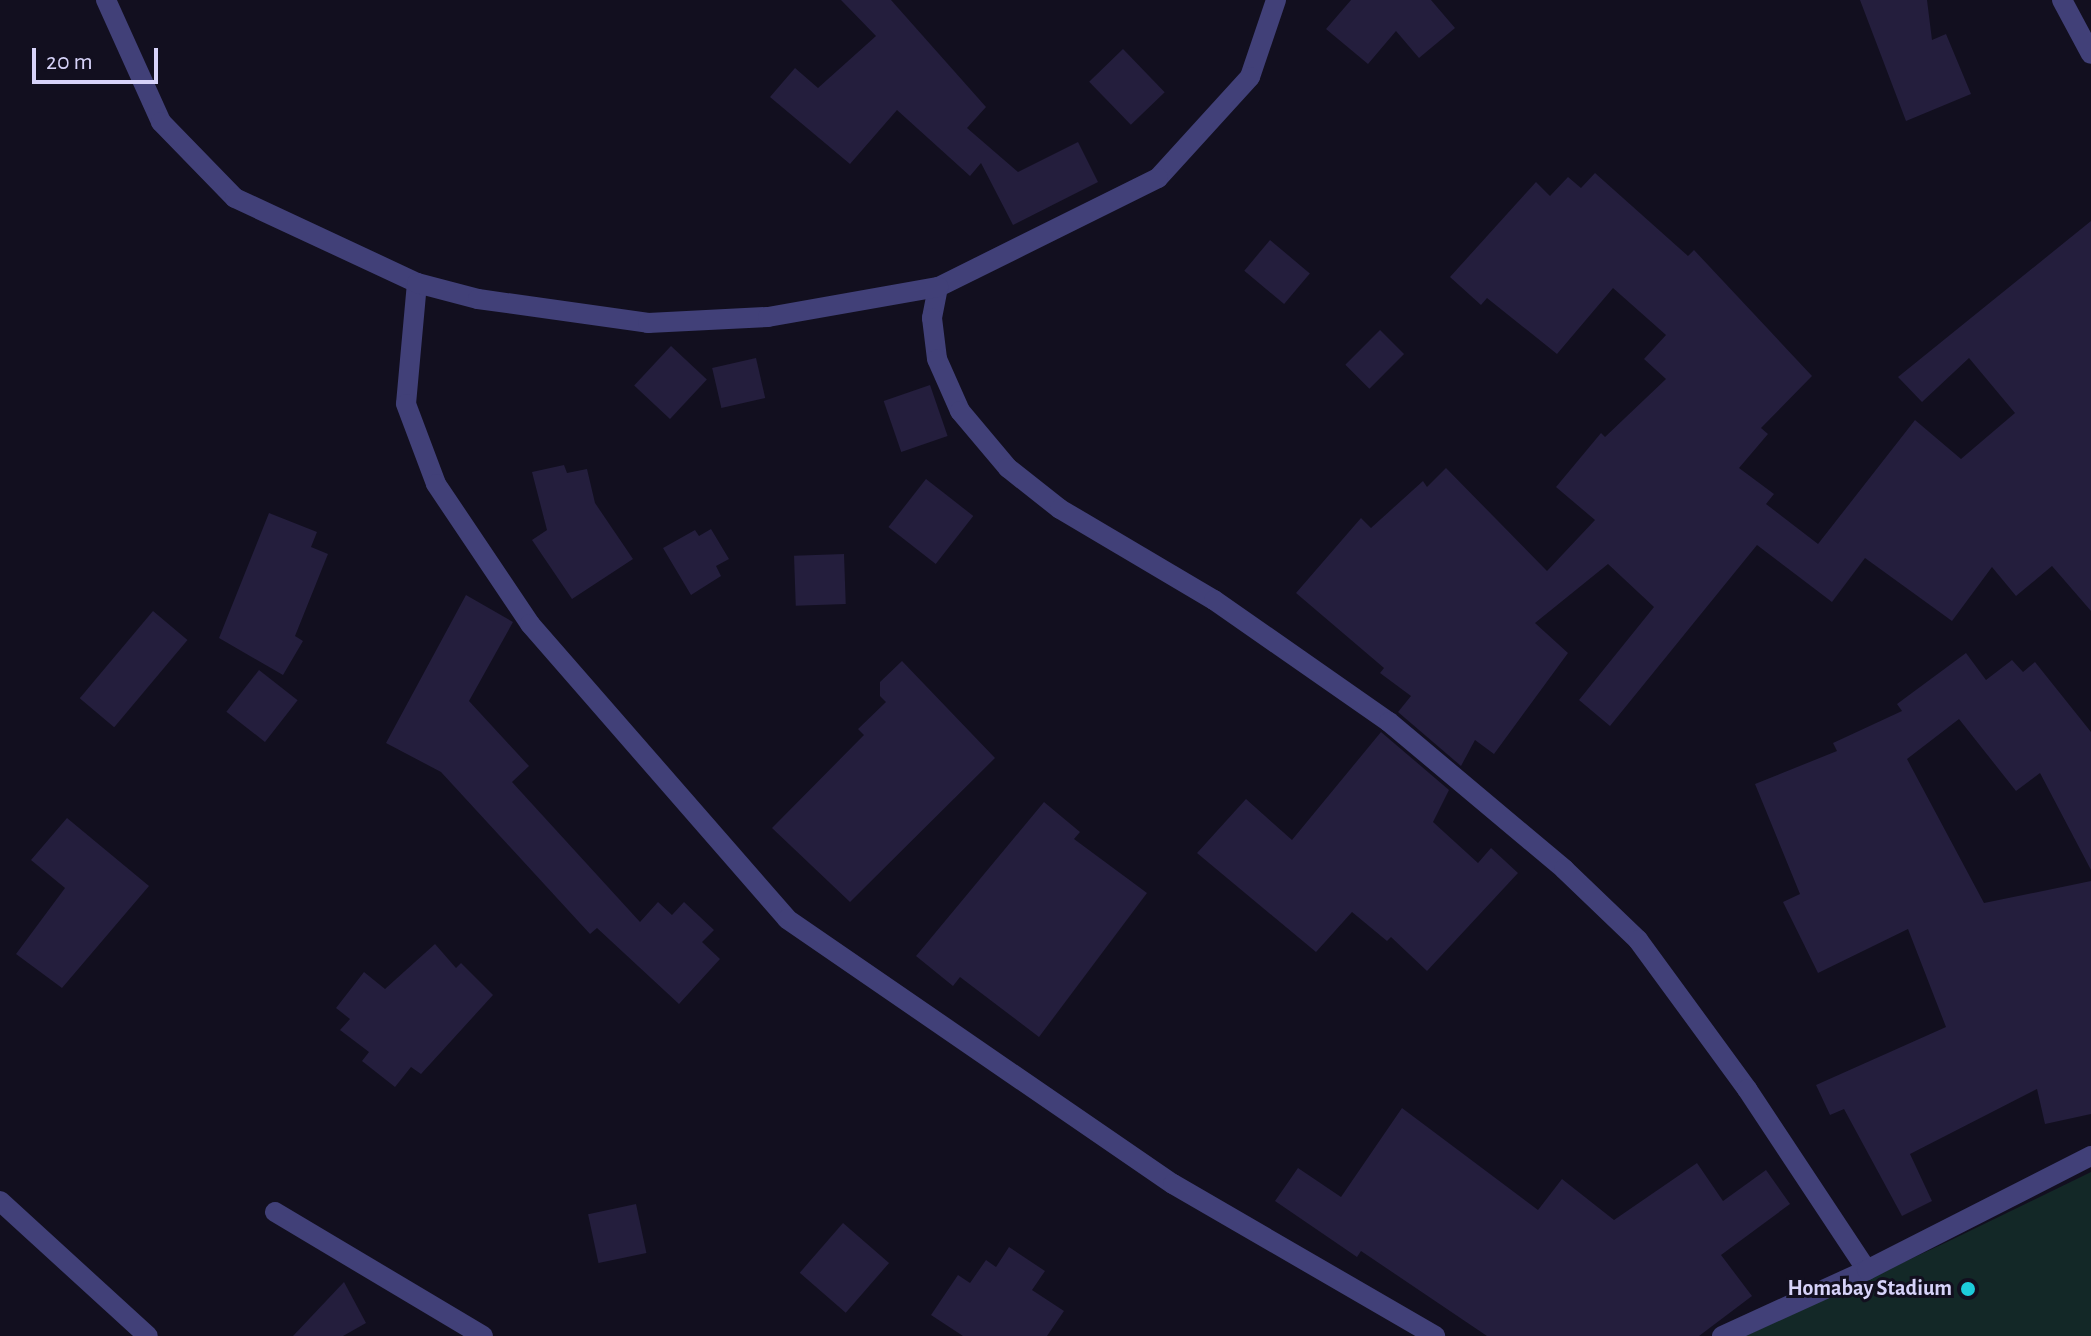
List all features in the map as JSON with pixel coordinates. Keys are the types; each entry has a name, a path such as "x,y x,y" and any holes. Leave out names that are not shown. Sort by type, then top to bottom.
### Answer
{"street":[{"path":"106,0 161,122 235,198 417,283 478,299 648,323 768,317 938,287 1158,178 1250,77 1276,0"},
{"path":"2062,0 2091,54"},
{"path":"417,283 406,404 436,484 530,624 787,919 1173,1184 1435,1336"},
{"path":"938,287 932,318 937,359 960,411 1008,468 1060,509 1214,600 1389,722 1564,869 1638,940 1731,1066 1867,1270"},
{"path":"1722,1336 1867,1270 2091,1156"},
{"path":"0,1201 148,1336"},
{"path":"275,1212 483,1336"}],"green space":[{"name":"Homabay Stadium","path":"2091,1172 2091,1336 1745,1336 1947,1242"}],"building":[{"path":"841,0 891,0 986,107 967,128 1018,172 1078,142 1098,182 1013,225 981,163 970,176 897,110 850,164 770,97 795,68 818,88 876,36"},
{"path":"1351,0 1431,0 1455,28 1419,58 1396,31 1368,64 1326,29"},
{"path":"1860,0 1927,0 1932,40 1946,34 1971,94 1906,121"},
{"path":"1123,49 1165,92 1131,125 1089,82"},
{"path":"1595,173 1688,256 1694,250 1812,376 1761,428 1768,434 1739,468 1774,494 1766,504 1818,544 1915,420 1961,459 2015,413 1969,358 1922,402 1898,377 2091,221 2091,611 2052,566 2016,596 1992,567 1952,621 1865,558 1832,602 1757,545 1610,726 1579,700 1654,607 1608,564 1535,623 1568,653 1494,754 1475,740 1461,766 1398,712 1411,696 1380,673 1384,668 1296,593 1361,518 1371,528 1423,481 1427,487 1446,468 1547,571 1595,520 1556,487 1601,433 1605,437 1666,379 1644,359 1666,335 1613,288 1557,354 1487,298 1481,305 1450,277 1536,182 1550,196 1568,177 1581,188"},
{"path":"1270,240 1310,273 1284,304 1244,271"},
{"path":"1380,330 1404,354 1369,389 1345,365"},
{"path":"671,346 707,379 670,419 634,385"},
{"path":"756,358 765,398 721,408 712,368"},
{"path":"930,385 948,436 901,452 884,401"},
{"path":"564,465 567,473 587,469 595,503 633,559 572,599 532,540 547,530 532,472"},
{"path":"926,479 973,516 936,564 888,527"},
{"path":"269,513 317,532 311,547 328,554 295,636 303,641 283,675 219,638"},
{"path":"711,529 729,559 716,566 721,576 691,595 663,548 695,530 699,536"},
{"path":"844,554 846,604 796,606 794,556"},
{"path":"466,595 513,622 469,701 529,766 512,782 640,922 658,902 672,915 684,902 714,930 702,942 720,959 679,1004 597,928 590,934 441,772 386,743"},
{"path":"153,611 187,640 114,727 80,698"},
{"path":"1966,653 1986,680 2012,660 2023,672 2035,662 2091,732 2091,870 2040,773 2016,791 1959,719 1907,759 1984,903 2091,881 2091,1114 2045,1124 2037,1089 1910,1154 1932,1201 1902,1216 1844,1109 1830,1115 1816,1085 1946,1027 1908,929 1818,973 1783,902 1800,894 1755,784 1837,751 1833,743 1902,711 1897,704"},
{"path":"902,661 995,758 850,902 772,828 864,735 858,729 886,702 880,696 880,682"},
{"path":"259,670 298,700 265,742 226,712"},
{"path":"1381,732 1449,790 1433,822 1478,863 1491,848 1518,873 1427,971 1391,937 1387,941 1352,912 1316,952 1197,853 1246,799 1292,840"},
{"path":"1044,802 1080,832 1074,839 1147,893 1039,1037 960,977 953,986 916,956"},
{"path":"67,818 149,886 62,988 16,954 65,888 31,860"},
{"path":"435,944 456,968 461,963 493,995 421,1074 411,1067 395,1087 362,1061 369,1052 340,1030 350,1019 336,1008 364,972 385,989"},
{"path":"1402,1108 1538,1210 1562,1179 1614,1220 1697,1163 1723,1201 1766,1170 1790,1204 1721,1255 1752,1296 1699,1336 1487,1336 1361,1251 1357,1257 1275,1201 1298,1168 1341,1197"},
{"path":"636,1204 646,1253 598,1263 588,1214"},
{"path":"843,1223 889,1263 846,1313 800,1273"},
{"path":"1009,1247 1045,1271 1032,1290 1064,1311 1047,1336 963,1336 931,1315 958,1275 970,1283 986,1260 996,1267"},
{"path":"344,1282 366,1323 343,1336 293,1336"}],"place":[{"name":"Homabay Stadium","path":"1968,1289"}]}
